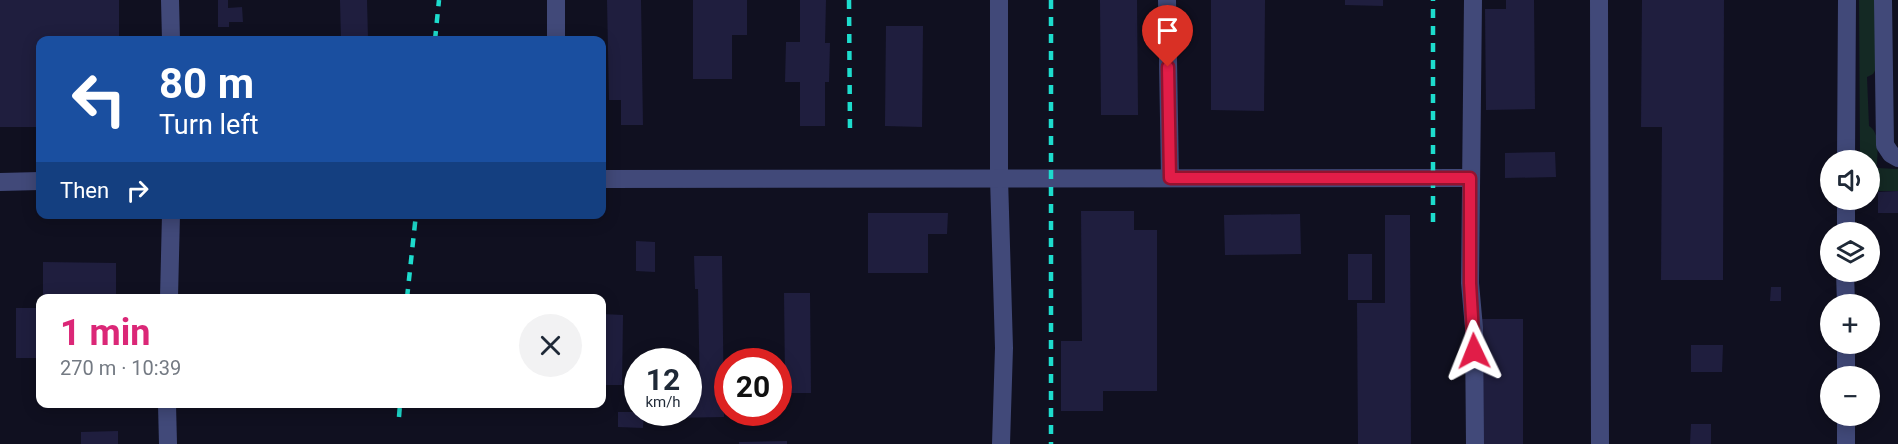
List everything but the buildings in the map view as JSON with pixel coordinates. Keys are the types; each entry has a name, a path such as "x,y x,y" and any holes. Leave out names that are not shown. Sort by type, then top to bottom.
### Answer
{"street":[{"path":"170,0 171,36"},
{"path":"556,0 556,36"},
{"path":"999,0 999,178 1004,348 1001,444"},
{"path":"1167,0 1170,178"},
{"path":"1473,0 1470,283 1474,328 1475,444"},
{"path":"1599,0 1600,444"},
{"path":"1846,150 1847,0"},
{"path":"1883,0 1885,145 1891,154 1898,158"},
{"path":"606,179 1470,178"},
{"path":"0,182 36,181"},
{"path":"169,294 171,219"},
{"path":"167,408 168,444"},
{"path":"1846,426 1846,444"}],"green space":[{"path":"1859,0 1875,0 1876,69 1867,77 1869,126 1873,129 1877,139 1878,150 1860,150"},
{"path":"1880,168 1898,169 1898,191 1880,191"}],"railway":[{"path":"435,36 439,0"},
{"path":"849,0 850,132"},
{"path":"1051,0 1051,444"},
{"path":"1433,0 1433,222"},
{"path":"407,294 415,219"},
{"path":"399,417 400,408"}],"route":[{"path":"1168,67 1170,178 1470,178 1470,283 1474,351"}]}
